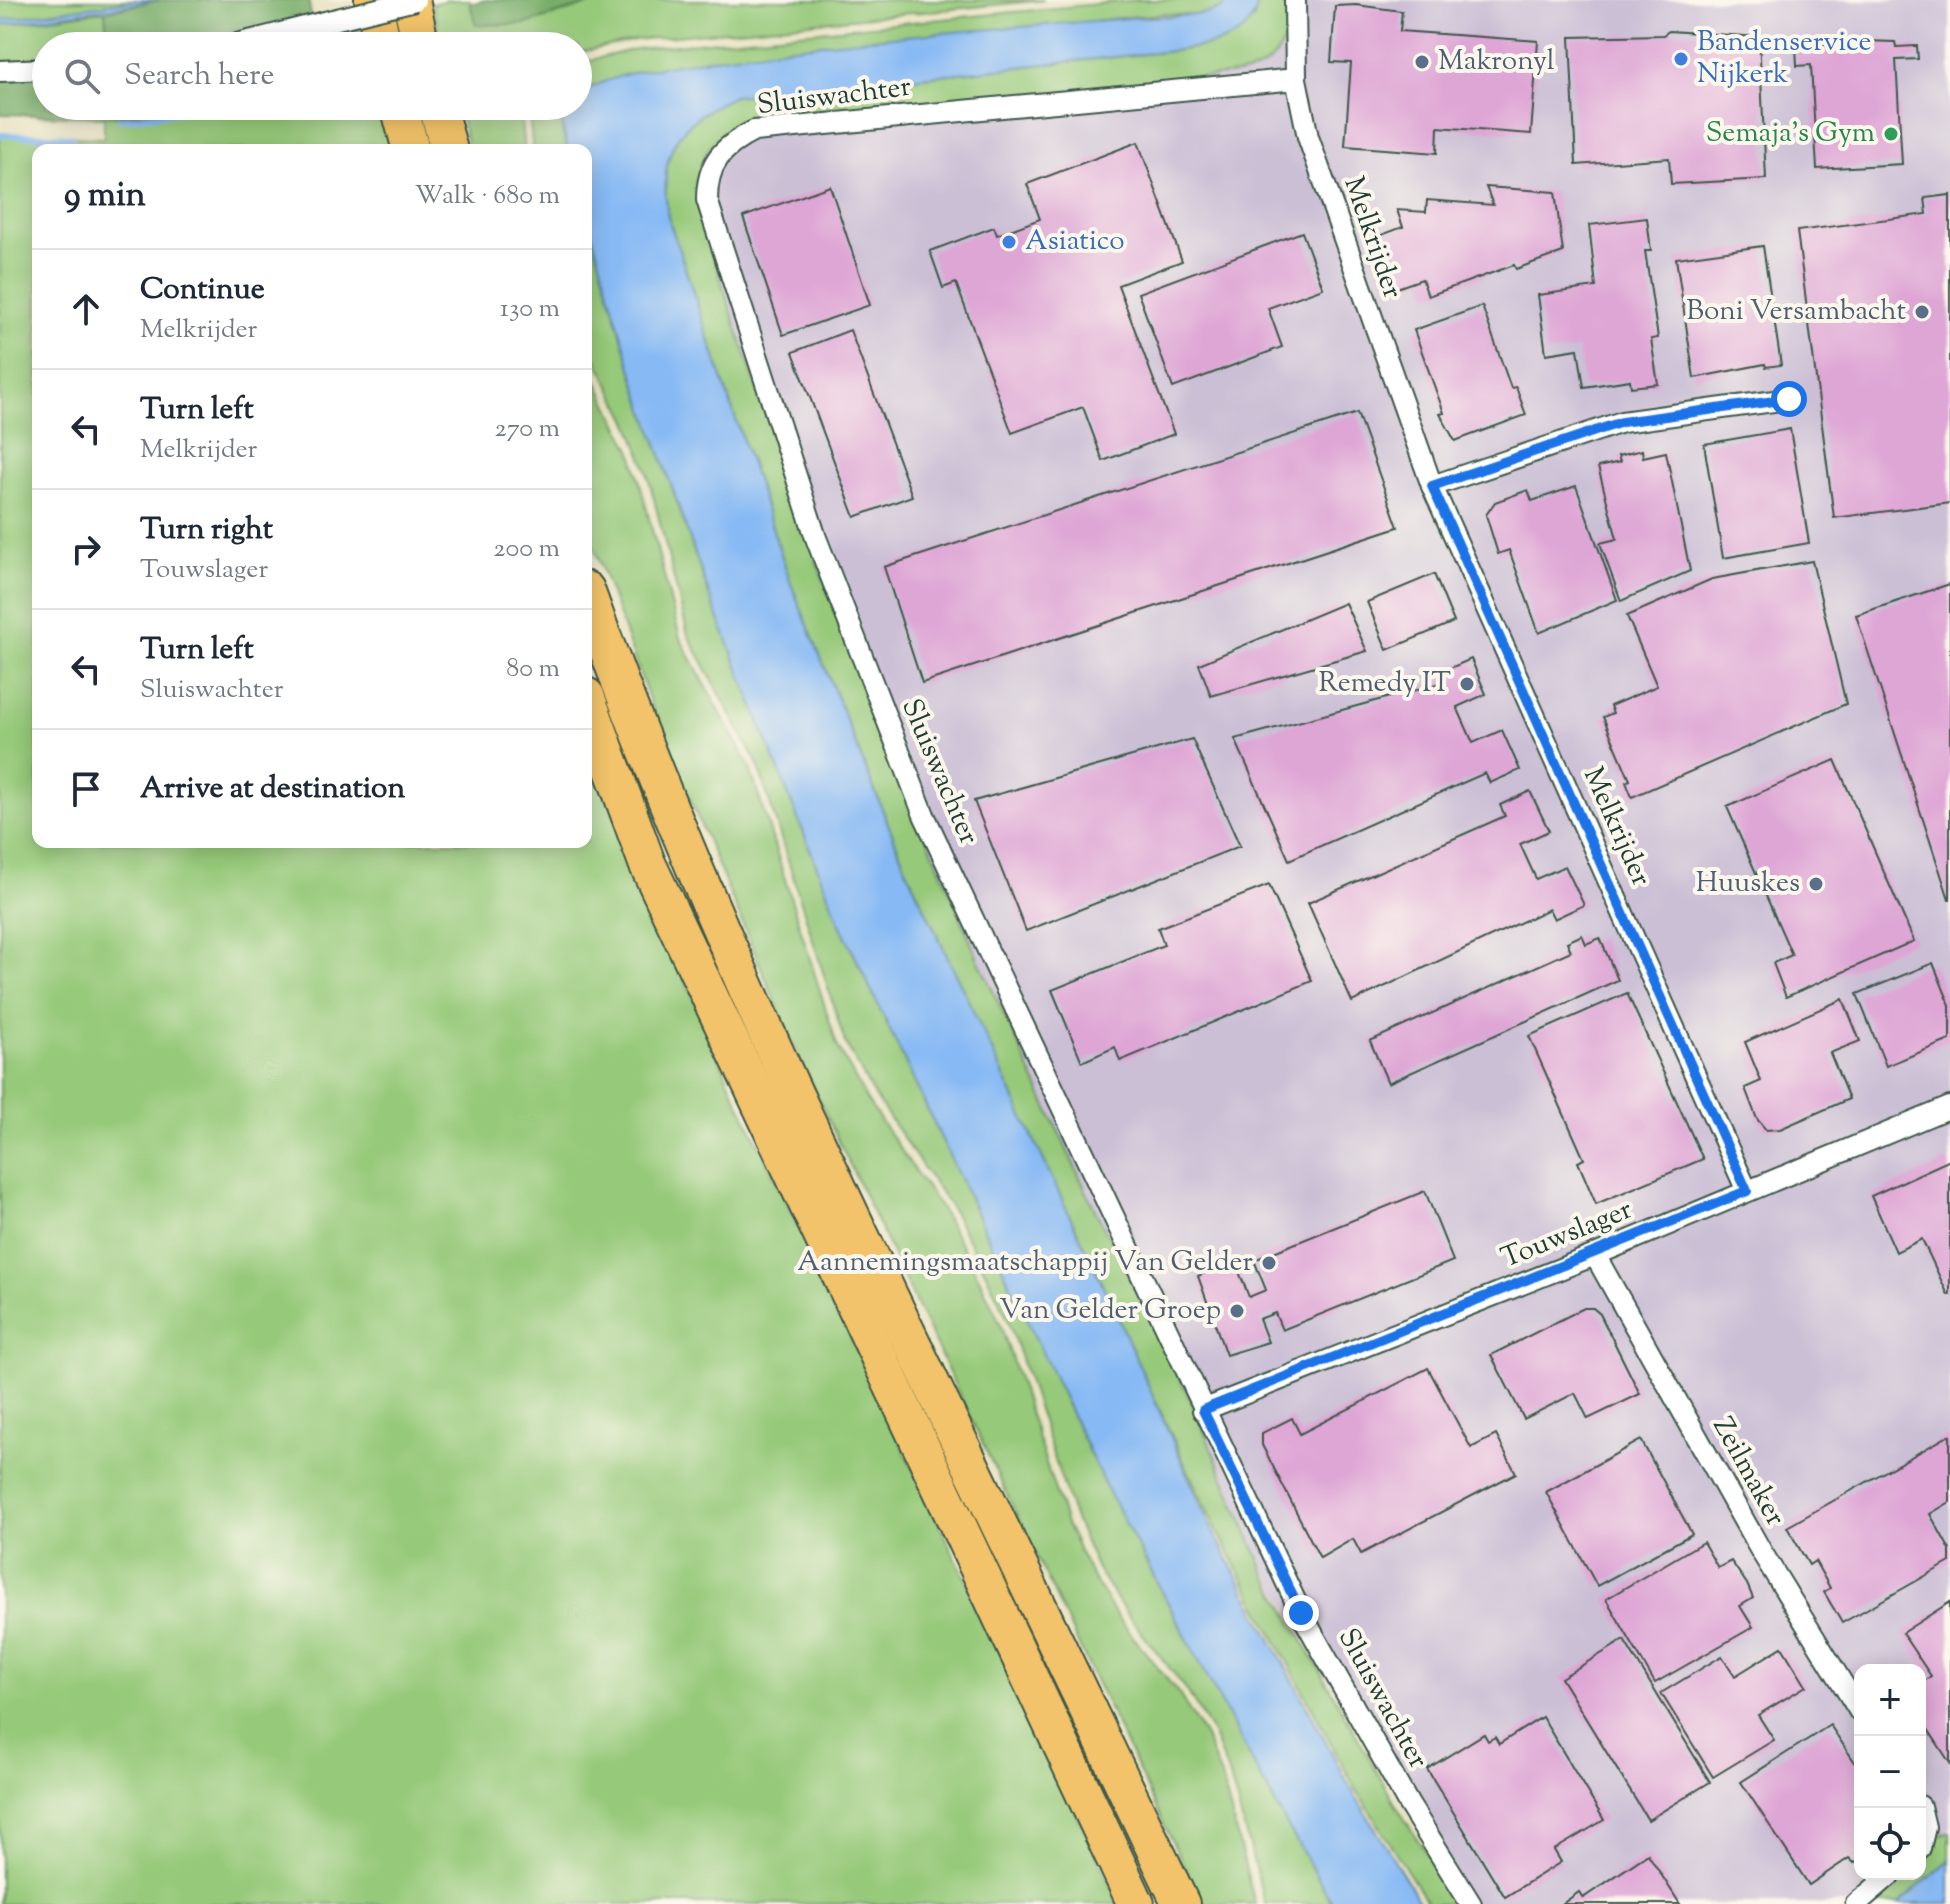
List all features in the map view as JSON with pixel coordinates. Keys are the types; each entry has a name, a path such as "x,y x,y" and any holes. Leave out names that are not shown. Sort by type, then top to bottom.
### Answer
{"highway":[{"path":"373,0 380,32"},
{"path":"413,0 419,32"},
{"path":"403,120 409,144"},
{"path":"441,120 447,144"},
{"path":"592,607 628,710 685,849 794,1099 1181,1904"},
{"path":"592,712 647,863 1136,1904"}],"street":[{"path":"285,32 413,0"},
{"name":"Melkrijder","path":"1295,0 1296,79 1318,167 1432,486 1747,1191"},
{"path":"0,71 32,70"},
{"name":"Sluiswachter","path":"1296,79 754,131 735,140 715,159 707,183 707,200 816,538 924,815 1301,1613 1408,1803 1471,1904"},
{"path":"1432,486 1622,422 1789,399"},
{"name":"Touwslager","path":"1203,1410 1595,1255 1950,1107"},
{"name":"Zeilmaker","path":"1595,1255 1761,1551 1854,1702"},
{"path":"1856,1904 1884,1880"}],"shaded area":[{"path":"1264,0 1950,0 1950,1871 1911,1904 1463,1904 1263,1567 1170,1351 983,996 836,648 673,192 691,135"}],"green space":[{"path":"136,0 0,20 0,2"},
{"path":"160,0 309,0 311,17 241,32 107,32 105,11"},
{"path":"447,0 470,0 476,25 525,24 604,0 1044,0 635,40 592,50 592,32 439,32 432,4"},
{"path":"486,0 604,0 525,24 476,25 470,4"},
{"path":"1137,0 1226,0 1223,7 1205,16 1162,14 1110,19 592,87 592,60 636,49"},
{"path":"1258,0 1289,0 1288,25 1276,55 1247,73 741,125 715,142 702,162 698,187 700,217 787,479 854,664 978,959 1096,1212 1186,1390 1265,1573 1397,1807 1459,1904 1428,1904 1353,1784 1208,1513 908,873 791,584 668,217 666,175 675,143 697,118 734,96 1173,51 1222,42 1254,19"},
{"path":"105,11 107,32 32,32 32,60 0,62 0,25"},
{"path":"357,22 360,32 319,32"},
{"path":"32,77 32,115 0,114 0,78"},
{"path":"104,120 382,120 388,144 32,144 32,848 592,848 592,763 731,1086 1120,1904 0,1904 0,135 104,138"},
{"path":"462,120 521,120 523,144 468,144"},
{"path":"530,120 564,120 562,130 566,144 532,144"},
{"path":"592,234 635,381 709,594 839,922 1102,1479 1281,1815 1333,1904 1265,1904 1230,1777 1211,1731 1186,1689 1126,1613 1097,1569 1075,1520 1008,1320 988,1277 951,1208 873,1094 845,1042 758,765 688,635 647,471 631,427 594,355"},
{"path":"592,371 632,452 680,638 750,768 837,1045 866,1099 943,1212 980,1280 1000,1323 1066,1524 1090,1573 1118,1618 1179,1694 1204,1735 1222,1779 1255,1904 1202,1904 800,1060 657,721 592,542"},
{"path":"1950,1833 1950,1860 1898,1904 1872,1904 1899,1880 1926,1880 1926,1851 1935,1835"}],"water":[{"path":"136,0 159,0 0,25 0,20"},
{"path":"1226,0 1258,0 1248,26 1227,40 1200,47 734,96 697,118 675,143 666,175 668,217 791,584 908,873 1121,1324 1210,1525 1349,1785 1421,1904 1333,1904 1281,1815 1102,1479 839,922 709,594 635,381 592,234 592,144 567,144 563,128 564,120 592,120 592,87 659,67 865,39 1204,14 1223,7"},
{"path":"1950,1860 1950,1904 1898,1904"}],"building":[{"path":"1356,5 1402,11 1400,31 1538,41 1531,134 1438,127 1437,153 1345,146 1351,63 1331,62 1335,6"},
{"path":"1669,31 1759,37 1766,179 1671,184 1669,158 1576,165 1570,37 1663,35"},
{"path":"1830,40 1895,42 1896,47 1917,46 1918,59 1896,60 1902,164 1817,169 1811,65 1797,66 1796,45 1831,44"},
{"path":"1138,142 1182,261 1118,285 1174,434 1103,461 1083,407 1012,433 956,283 943,288 930,251 994,227 997,235 1040,219 1027,184"},
{"path":"830,186 870,305 783,335 743,217"},
{"path":"1486,187 1555,192 1563,252 1516,269 1514,265 1428,296 1422,279 1394,289 1376,237 1403,227 1397,210 1426,212 1427,200 1493,205"},
{"path":"1950,195 1950,503 1834,518 1797,231 1927,214 1925,198"},
{"path":"1647,218 1651,251 1645,251 1658,338 1651,339 1658,384 1631,387 1630,380 1584,387 1578,349 1546,354 1538,295 1596,287 1589,225"},
{"path":"1302,232 1323,288 1268,308 1282,347 1173,388 1138,293"},
{"path":"1763,246 1781,365 1766,367 1765,364 1694,378 1676,258"},
{"path":"1482,306 1511,388 1516,387 1526,415 1455,441 1440,414 1444,413 1414,330"},
{"path":"850,330 912,496 855,517 793,352"},
{"path":"1357,413 1398,527 922,683 884,567"},
{"path":"1790,429 1809,543 1723,558 1704,444"},
{"path":"1642,450 1643,457 1666,452 1690,571 1621,601 1600,543 1617,539 1598,467 1620,462 1618,456"},
{"path":"1576,486 1617,600 1539,633 1509,550 1498,554 1486,515 1495,502 1528,490 1532,501"},
{"path":"1812,561 1846,704 1632,797 1626,782 1630,780 1603,717 1613,713 1610,706 1657,686 1627,616 1712,579"},
{"path":"1434,574 1454,622 1387,650 1367,602"},
{"path":"1950,584 1950,899 1949,899 1856,615"},
{"path":"1345,603 1367,651 1211,696 1199,664"},
{"path":"1471,659 1486,694 1457,707 1473,743 1502,730 1520,770 1490,783 1485,773 1289,860 1235,739 1445,682 1441,672"},
{"path":"1192,739 1240,846 1026,931 974,801"},
{"path":"1835,760 1914,941 1786,997 1773,963 1792,955 1727,807"},
{"path":"1530,791 1549,831 1520,844 1536,879 1565,866 1584,905 1554,919 1549,909 1352,1002 1308,903 1505,816 1500,805"},
{"path":"1269,885 1312,981 1120,1061 1115,1047 1082,1062 1052,990 1164,945 1158,928"},
{"path":"1582,935 1586,944 1600,938 1618,980 1388,1083 1370,1041 1571,951 1567,942"},
{"path":"1933,963 1950,1005 1950,1040 1886,1066 1857,994"},
{"path":"1627,993 1703,1159 1596,1204 1578,1162 1584,1159 1529,1036"},
{"path":"1843,999 1860,1041 1830,1053 1849,1099 1780,1129 1766,1130 1757,1119 1745,1088 1761,1081 1745,1042"},
{"path":"1950,1160 1948,1295 1922,1239 1896,1252 1871,1196"},
{"path":"1425,1191 1453,1261 1282,1330 1275,1313 1259,1319 1268,1342 1226,1355 1198,1276 1234,1259 1249,1297 1266,1290 1254,1260"},
{"path":"1584,1308 1593,1308 1600,1314 1640,1394 1588,1419 1575,1393 1524,1419 1491,1355"},
{"path":"1428,1368 1471,1448 1496,1435 1516,1473 1361,1554 1353,1539 1320,1558 1262,1445 1262,1433 1292,1418 1300,1434"},
{"path":"1950,1435 1950,1502 1930,1514 1950,1550 1950,1562 1842,1623 1824,1592 1830,1588 1815,1561 1809,1565 1787,1527"},
{"path":"1641,1440 1692,1534 1597,1586 1546,1492"},
{"path":"1703,1542 1718,1568 1731,1561 1747,1584 1753,1598 1740,1606 1753,1627 1655,1683 1606,1599"},
{"path":"1950,1602 1950,1763 1926,1726 1926,1680 1931,1676 1926,1664 1923,1664 1902,1633"},
{"path":"1624,1640 1710,1782 1648,1820 1561,1678"},
{"path":"1782,1647 1806,1686 1758,1715 1774,1740 1713,1777 1661,1693 1722,1656 1735,1676"},
{"path":"1542,1717 1604,1820 1554,1850 1561,1862 1505,1897 1427,1769 1484,1734 1488,1741 1495,1737 1499,1744"},
{"path":"1830,1725 1854,1761 1854,1863 1849,1858 1809,1885 1741,1782"},
{"path":"1648,1854 1680,1904 1562,1904 1579,1892 1583,1898"}],"waterway":[{"path":"0,135 73,137"}],"place":[{"name":"Bandenservice Nijkerk","path":"1681,59"},
{"name":"Makronyl","path":"1422,62"},
{"name":"Semaja's Gym","path":"1891,134"},
{"name":"Asiatico","path":"1009,242"},
{"name":"Boni Versambacht","path":"1922,312"},
{"name":"Remedy IT","path":"1467,684"},
{"name":"Huuskes","path":"1816,884"},
{"name":"Aannemingsmaatschappij Van Gelder","path":"1269,1263"},
{"name":"Van Gelder Groep","path":"1237,1311"}],"route":[{"path":"1301,1613 1203,1410 1595,1255 1747,1191 1432,486 1622,422 1789,399"}]}
